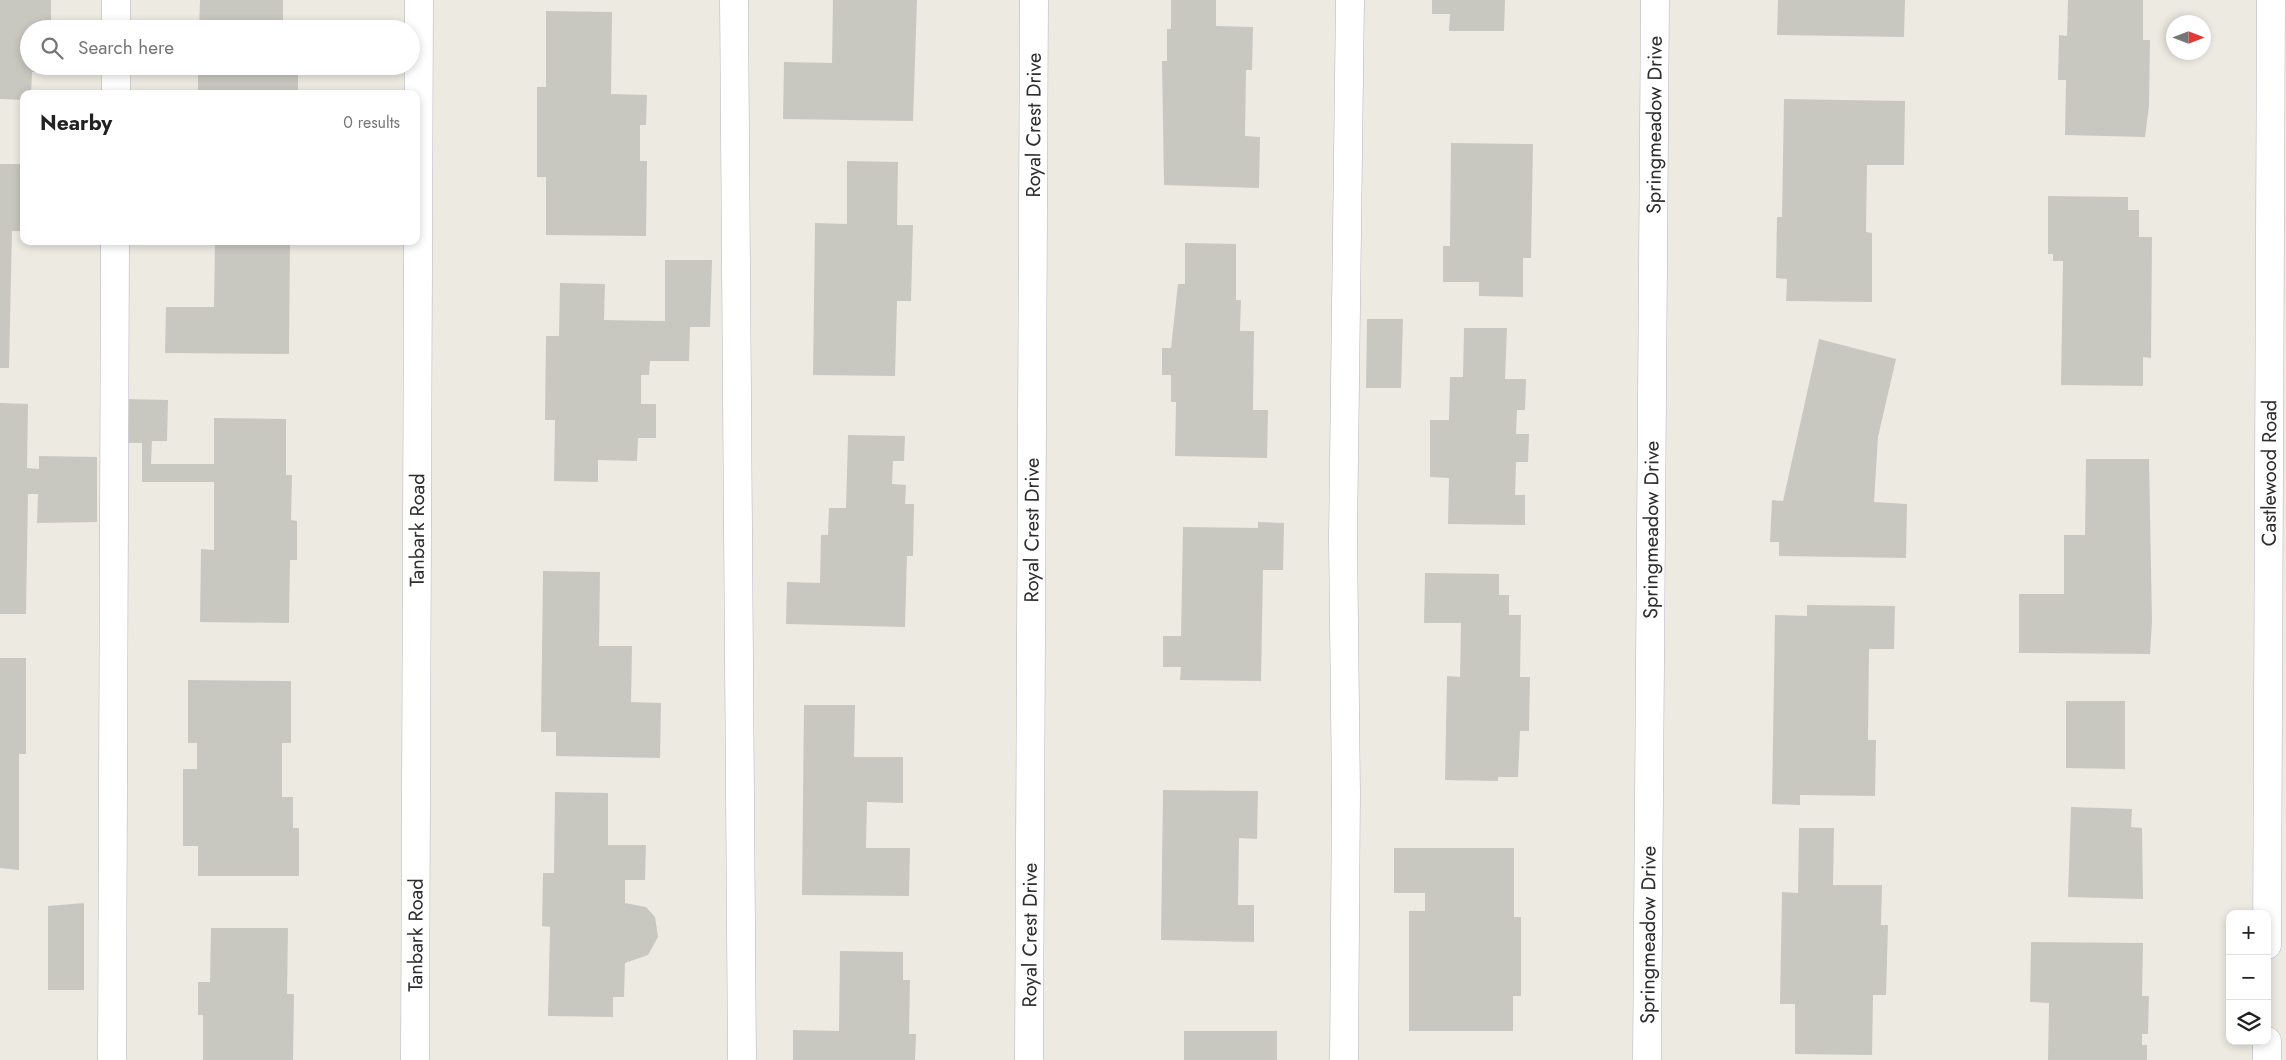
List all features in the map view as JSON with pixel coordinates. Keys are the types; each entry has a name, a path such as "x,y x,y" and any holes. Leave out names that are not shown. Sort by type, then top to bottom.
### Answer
{"street":[{"path":"116,0 116,20"},
{"name":"Tanbark Road","path":"419,0 419,20"},
{"path":"734,0 742,1060"},
{"name":"Royal Crest Drive","path":"1029,1060 1034,0"},
{"path":"1344,1060 1346,793 1343,538 1350,0"},
{"name":"Springmeadow Drive","path":"1647,1060 1655,0"},
{"name":"Castlewood Road","path":"2267,910 2271,0"},
{"path":"116,75 116,90"},
{"name":"Tanbark Road","path":"419,75 419,90"},
{"path":"112,1060 115,245"},
{"name":"Tanbark Road","path":"415,1060 418,245"},
{"path":"2267,1045 2267,1060"}],"building":[{"path":"0,0 51,0 51,20 20,20 20,75 32,75 31,90 20,90 20,100 0,99"},
{"path":"200,0 283,0 283,20 199,20"},
{"path":"833,0 917,0 913,121 783,119 784,62 832,63"},
{"path":"1171,0 1216,0 1216,26 1253,27 1252,70 1246,70 1245,136 1260,137 1259,188 1164,185 1162,61 1167,61 1167,29 1171,29"},
{"path":"1432,0 1505,0 1504,31 1449,31 1450,14 1432,14"},
{"path":"1778,0 1905,0 1904,37 1777,35"},
{"path":"2068,0 2143,0 2143,40 2150,40 2149,106 2145,137 2065,135 2066,80 2058,80 2059,35 2067,36"},
{"path":"546,11 612,12 611,94 647,95 646,125 640,125 640,161 647,161 646,236 546,235 546,177 537,177 537,87 546,87"},
{"path":"198,75 298,75 298,90 198,90"},
{"path":"1784,99 1905,101 1904,165 1867,165 1866,232 1872,233 1872,302 1786,301 1787,279 1776,278 1777,217 1782,217"},
{"path":"1451,143 1533,144 1531,258 1523,258 1523,297 1479,296 1479,282 1443,282 1443,246 1450,246"},
{"path":"847,161 898,162 897,225 913,225 911,301 897,301 895,376 813,375 815,223 847,224"},
{"path":"0,164 20,164 20,231 12,231 9,368 0,368"},
{"path":"2048,196 2128,197 2128,210 2139,210 2139,237 2152,237 2151,358 2143,357 2143,386 2061,385 2063,261 2053,261 2053,254 2048,254"},
{"path":"1185,243 1236,244 1236,300 1241,300 1240,331 1254,331 1253,410 1268,410 1267,458 1175,456 1176,402 1171,402 1171,375 1162,375 1162,348 1171,348 1178,284 1185,284"},
{"path":"215,245 290,245 289,354 165,353 166,307 214,307"},
{"path":"665,260 712,260 710,327 690,327 689,361 650,361 649,375 641,375 641,404 656,404 656,438 638,438 637,461 598,460 598,482 554,481 555,420 545,420 546,336 559,336 560,283 605,284 604,320 665,321"},
{"path":"1367,319 1403,319 1401,388 1366,388"},
{"path":"1464,328 1507,328 1505,379 1526,379 1525,410 1517,410 1516,434 1529,434 1528,462 1516,462 1515,495 1525,495 1525,525 1448,524 1449,478 1430,477 1430,420 1449,420 1450,377 1463,377"},
{"path":"1819,339 1896,359 1878,437 1874,502 1907,504 1906,558 1779,556 1779,542 1770,542 1772,500 1783,501"},
{"path":"126,399 168,400 167,441 152,441 151,464 214,464 214,418 286,419 286,475 292,475 291,520 297,521 297,560 290,560 289,623 200,622 201,549 214,550 214,482 142,482 142,443 125,443"},
{"path":"0,403 28,404 27,468 39,469 39,456 97,457 97,522 37,523 38,494 28,494 26,614 0,614"},
{"path":"848,435 905,436 904,461 893,461 892,484 906,485 905,504 914,504 913,556 907,556 905,627 786,624 787,582 820,583 821,535 828,535 829,508 846,508"},
{"path":"2086,459 2149,459 2152,622 2150,654 2019,653 2019,594 2064,594 2064,535 2085,535"},
{"path":"1258,522 1284,523 1283,570 1263,570 1261,681 1180,680 1181,667 1163,667 1163,636 1181,636 1183,527 1258,528"},
{"path":"543,571 600,572 599,646 632,646 631,702 661,703 660,758 556,756 556,732 541,732"},
{"path":"1425,573 1499,574 1499,595 1509,595 1509,615 1521,615 1520,677 1530,677 1529,731 1520,731 1518,777 1498,777 1498,781 1445,780 1447,676 1460,677 1461,623 1424,623"},
{"path":"1807,605 1895,606 1894,649 1869,649 1868,740 1876,740 1875,796 1800,795 1800,805 1772,804 1775,615 1807,616"},
{"path":"0,658 26,658 26,754 19,754 19,870 0,868"},
{"path":"188,680 291,681 291,743 282,743 282,797 293,797 293,828 299,828 299,876 198,876 198,846 183,846 183,769 197,769 197,743 188,743"},
{"path":"2066,701 2125,701 2125,769 2066,768"},
{"path":"804,705 855,705 854,757 903,757 903,803 867,802 866,848 910,848 909,896 802,895"},
{"path":"1163,790 1258,791 1257,839 1239,838 1238,905 1254,905 1254,942 1161,940"},
{"path":"555,792 608,793 608,845 646,845 645,880 625,880 625,903 646,907 655,917 658,937 648,955 625,963 624,997 613,997 613,1017 548,1016 550,927 542,926 543,873 554,873"},
{"path":"2071,807 2132,809 2131,827 2142,828 2143,899 2068,897"},
{"path":"1799,828 1834,828 1833,885 1882,885 1881,925 1888,925 1886,995 1873,995 1872,1055 1795,1054 1795,1004 1780,1004 1782,892 1798,893"},
{"path":"1394,848 1514,848 1514,917 1521,917 1521,996 1513,996 1513,1031 1409,1031 1409,911 1425,911 1425,893 1394,893"},
{"path":"84,903 84,990 48,990 48,906"},
{"path":"211,928 288,928 287,994 294,994 293,1060 203,1060 203,1015 198,1015 198,982 210,982"},
{"path":"2031,942 2143,943 2142,996 2149,996 2148,1034 2142,1034 2142,1045 2147,1045 2147,1060 2048,1060 2049,1003 2030,1002"},
{"path":"840,951 903,952 903,980 910,980 909,1034 916,1034 915,1060 793,1060 793,1030 839,1031"},
{"path":"1184,1031 1277,1031 1277,1060 1184,1060"}]}
